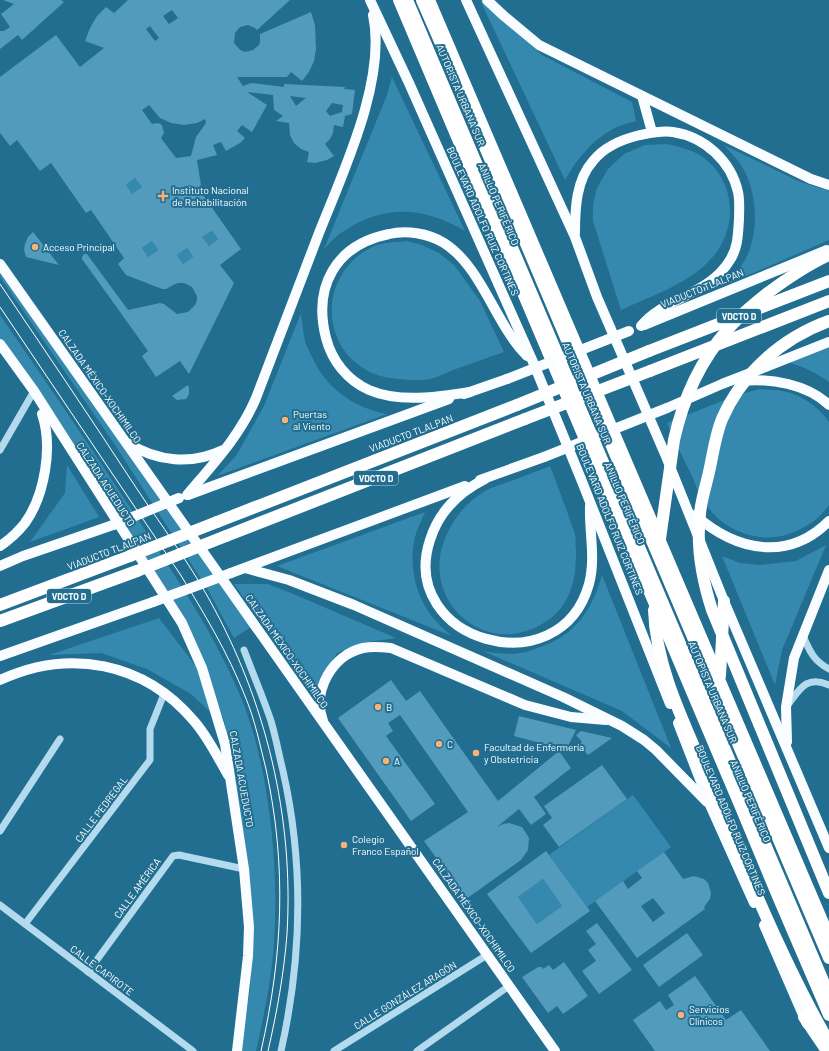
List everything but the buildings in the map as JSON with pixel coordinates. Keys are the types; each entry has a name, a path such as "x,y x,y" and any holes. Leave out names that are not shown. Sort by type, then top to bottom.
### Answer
{"highway":[{"name":"ANILLO PERIFÉRICO","path":"399,0 829,1015"},
{"name":"AUTOPISTA URBANA SUR","path":"407,0 829,995"},
{"name":"AUTOPISTA URBANA SUR","path":"422,0 829,958"},
{"name":"ANILLO PERIFÉRICO","path":"429,0 829,937"},
{"path":"829,256 804,268 789,278 743,314 729,328 715,346 696,378 683,408 674,440 659,541 654,606 656,635 659,650 672,693 745,871 796,983 829,1042"},
{"name":"VIADUCTO TLALPAN","path":"0,605 218,522 829,281"},
{"name":"VDCTO D","path":"0,621 137,571 829,301"},
{"path":"829,321 800,334 770,355 748,377 734,396 727,408 717,433 700,514 699,534 702,574 712,610 829,894"},
{"path":"719,679 724,601"},
{"path":"804,1017 827,1051"}],"main road":[{"path":"466,0 575,237 597,297 665,454 724,601 829,848"},
{"path":"487,0 538,45 811,179 829,185"},
{"path":"183,497 227,449 250,411 355,141 365,108 374,67 376,43 375,22 370,1"},
{"name":"BOULEVARD ADOLFO RUIZ CORTINES","path":"370,1 407,78 533,362 710,805 820,1051"},
{"path":"642,96 652,132"},
{"path":"575,237 575,205 582,178 592,161 606,149 627,138 652,132 672,132 692,138 707,145 720,156 731,174 738,192 739,211 737,244 730,260 719,274 701,289 655,312 641,326"},
{"path":"470,392 429,397 390,395 369,390 344,373 329,349 324,331 322,307 324,288 328,279 332,271 345,256 371,239 392,233 414,233 442,242 452,248 469,267 516,345 533,362"},
{"name":"VIADUCTO TLALPAN","path":"0,566 23,556 113,525 183,497 507,379 829,249"},
{"name":"CALZADA MÉXICO-XOCHIMILCO","path":"0,264 555,1051"},
{"path":"0,656 153,602 544,457 829,342"},
{"path":"0,344 34,392 47,427 47,450 44,474 37,499 25,523 16,533 0,546"},
{"path":"722,384 752,380 782,383 810,392 829,406"},
{"name":"CALZADA ACUEDUCTO","path":"34,392 182,623 202,668 219,721 225,744 244,869 249,927 248,956 237,1051"},
{"path":"124,440 144,452 167,459 192,460 204,458 227,449"},
{"path":"485,479 462,492 438,521 426,553 425,573 431,593 443,612 462,628 484,638 495,641 518,642 541,638 552,634 561,628 576,612 586,593 591,574 592,552 590,502"},
{"path":"687,508 710,526 730,538 745,545 762,548 794,544 813,534 829,521"},
{"path":"244,568 288,580 354,605 563,697 632,731 656,750 710,805"},
{"path":"787,748 786,707 794,658 829,570"},
{"path":"325,726 322,718 320,698 322,688 330,671 336,663 349,654 362,648 372,647 391,648 525,705 571,717 611,721"},
{"path":"0,680 28,668 60,663 106,666 134,676 164,694 184,710 203,733 230,780"}],"street":[{"path":"0,450 34,392"},
{"path":"803,636 811,654 820,664 829,669"},
{"path":"244,650 271,722 290,802 295,844 299,913 292,997 281,1051"},
{"path":"786,707 806,684 818,681 829,685"},
{"name":"CALLE PEDREGAL","path":"25,924 150,760 150,729 164,694"},
{"path":"0,831 60,739"},
{"name":"CALLE AMÉRICA","path":"88,972 173,856 179,855 244,869"},
{"name":"CALLE CAPIROTE","path":"0,905 192,1051"},
{"name":"CALLE GONZÁLEZ ARAGÓN","path":"334,1051 487,955"},
{"path":"417,1051 509,986"}],"shaded area":[{"path":"480,0 542,55 632,102 636,121 624,124 598,139 585,151 565,180"},
{"path":"392,77 465,231 435,217 420,213 389,213 374,216 359,222 341,233 324,249 387,95"},
{"path":"667,144 695,153 704,158 715,169 723,181 728,195 730,209 729,223 725,237 718,250 699,270 679,283 621,310 593,221 593,204 597,188 608,169 624,154 645,145"},
{"path":"724,145 798,181 829,191 829,240 728,284 745,260 751,245 754,233 755,208 750,183 745,172 739,162"},
{"path":"135,178 142,187 132,194 126,185"},
{"path":"212,231 218,239 209,246 202,237"},
{"path":"152,241 158,250 148,257 142,248"},
{"path":"407,241 422,245 439,253 454,265 480,301 504,352 433,378 426,380 407,380 389,378 374,374 360,366 346,352 336,336 332,318 332,301 337,283 346,268 360,255 377,245"},
{"path":"187,248 193,257 183,264 177,255"},
{"path":"0,273 94,402 251,627 234,638 208,590 115,445 0,277"},
{"path":"301,313 306,345 324,377 332,386 352,401 363,407 387,414 217,476 236,456 264,406"},
{"path":"0,315 88,443 183,588 210,633 234,681 244,705 261,764 267,795 274,861 275,925 272,967 256,1051 240,1051 250,990 252,943 235,780 224,720 204,665 0,341"},
{"path":"829,343 829,382 806,369 781,360"},
{"path":"760,389 779,390 803,398 815,406 829,422 829,505 820,516 808,525 782,536 761,537 740,532 730,527 714,514 700,495 667,423 737,395"},
{"path":"67,465 99,517 30,542 65,493"},
{"path":"550,466 575,536 575,570 573,583 568,596 561,609 549,620 520,633 498,634 478,628 461,616 449,600 441,581 440,559 449,529 457,516 467,505 490,488"},
{"path":"425,512 416,534 413,548 413,570 415,582 423,603 429,613 452,636 277,566"},
{"path":"826,545 782,650 775,685 722,556 740,563 760,565 796,561"},
{"path":"602,575 671,748 622,711 483,651 515,654 529,651 561,637 580,621 587,611 598,588"},
{"path":"234,584 268,584 396,638 362,643 337,653 322,677 316,701"},
{"path":"159,618 198,669 220,721 191,694 147,669 101,653 49,655"},
{"path":"633,795 671,847 587,907 549,855"},
{"path":"543,879 562,906 537,924 518,897"}],"tram line":[{"path":"0,284 201,585 229,638 261,719 272,761 280,803 286,847 288,890 287,934 284,963 268,1051"},
{"path":"0,307 180,574 207,618 249,705 266,769 273,805 279,876 280,910 278,945 274,980 261,1051"}],"place":[{"name":"Instituto Nacional de Rehabilitación","path":"163,196"},
{"name":"Acceso Principal","path":"35,247"},
{"name":"Puertas al Viento","path":"285,420"},
{"name":"B","path":"378,707"},
{"name":"C","path":"439,744"},
{"name":"Facultad de Enfermería y Obstetricia","path":"476,753"},
{"name":"A","path":"386,761"},
{"name":"Colegio Franco Español","path":"344,845"},
{"name":"Servicios Clínicos","path":"681,1015"}]}
